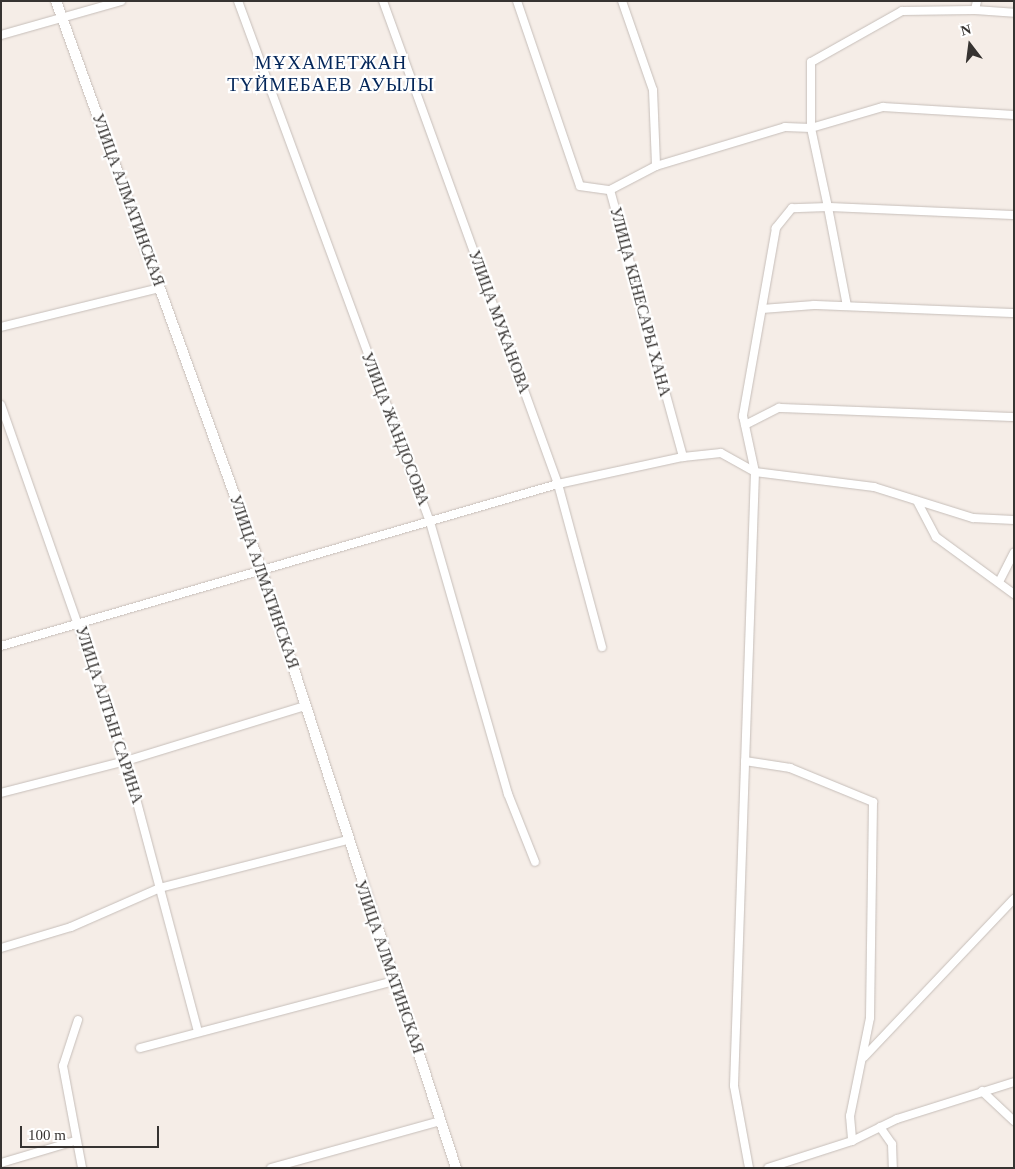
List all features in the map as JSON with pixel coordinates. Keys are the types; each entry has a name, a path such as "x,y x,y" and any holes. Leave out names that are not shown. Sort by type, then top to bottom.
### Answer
{"street":[{"name":"УЛИЦА АЛМАТИНСКАЯ","path":"56,1 262,570 347,840 456,1168"},
{"path":"1,34 121,1"},
{"name":"УЛИЦА ЖАНДОСОВА","path":"238,1 430,522 508,794 535,862"},
{"name":"УЛИЦА МУКАНОВА","path":"383,1 558,484 602,648"},
{"name":"УЛИЦА КЕНЕСАРЫ ХАНА","path":"517,1 580,186 610,190 683,457"},
{"path":"622,1 653,90 656,166"},
{"path":"975,10 977,1"},
{"path":"847,306 811,128 811,62 902,10 975,10 1014,13"},
{"path":"610,190 656,166 785,127 811,128 883,107 1014,115"},
{"path":"749,1168 734,1086 755,472 745,425 776,228 792,208 828,207 1014,215"},
{"path":"1,327 160,288"},
{"path":"762,309 847,306 1014,313"},
{"name":"УЛИЦА АЛТЫН САРИНА","path":"1,405 126,761 198,1031"},
{"path":"745,425 780,408 1014,417"},
{"path":"1,646 80,626 262,570 558,484 683,457 722,453 755,472 874,487 973,518 1014,520"},
{"path":"917,501 936,537 1014,594"},
{"path":"999,582 1014,553"},
{"path":"1,793 126,761 305,706"},
{"path":"745,761 790,768 873,802 870,1018 864,1057 850,1116 852,1140"},
{"path":"1,948 71,927 160,888 347,840"},
{"path":"864,1057 1014,899"},
{"path":"140,1048 198,1031 394,981"},
{"path":"78,1020 62,1066 75,1141 82,1168"},
{"path":"768,1168 852,1140 880,1127 982,1091 1014,1082"},
{"path":"982,1091 1014,1121"},
{"path":"272,1168 441,1121"},
{"path":"880,1127 892,1144 893,1168"},
{"path":"1,1163 75,1141"}],"district":[{"name":"МҰХАМЕТЖАН ТҮЙМЕБАЕВ АУЫЛЫ","path":"331,74"}]}
